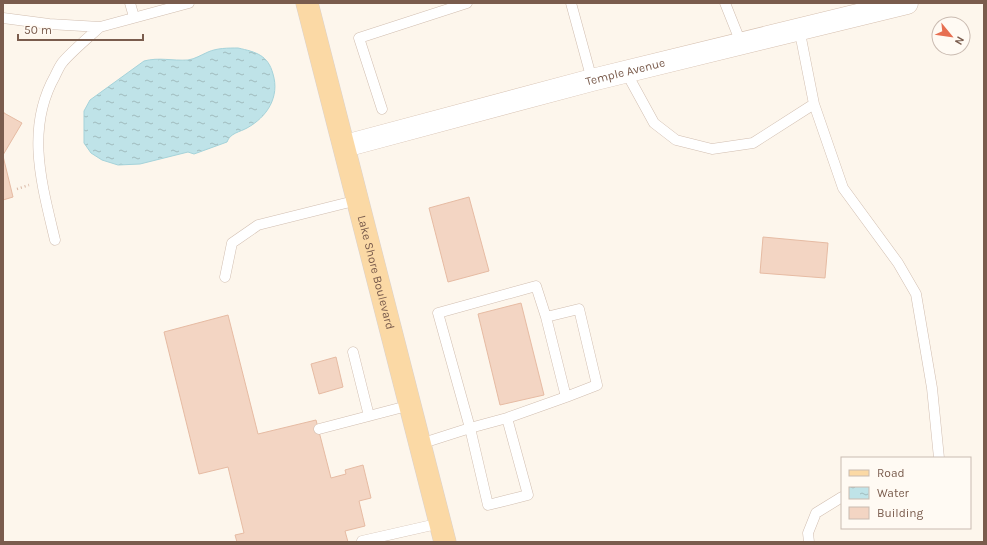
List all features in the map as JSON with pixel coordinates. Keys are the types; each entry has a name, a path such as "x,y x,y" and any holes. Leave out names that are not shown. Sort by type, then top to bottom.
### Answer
{"main road":[{"name":"Lake Shore Boulevard","path":"307,3 443,532"}],"street":[{"name":"Temple Avenue","path":"345,146 592,80 899,4"}],"lane":[{"path":"130,3 134,17"},
{"path":"3,18 49,24 100,27 190,3"},
{"path":"382,108 359,38 467,3"},
{"path":"571,3 592,80"},
{"path":"725,3 741,43"},
{"path":"55,240 42,182 38,146 41,111 49,86 63,63 100,27"},
{"path":"799,28 814,104 843,188 898,263 916,294 932,388 939,457"},
{"path":"626,72 654,123 676,140 712,149 753,143 814,104"},
{"path":"225,277 232,244 258,225 358,200"},
{"path":"507,418 528,495 488,505 470,428 438,313 536,286 546,317 566,397"},
{"path":"420,444 507,418 597,385 579,309 546,317"},
{"path":"353,352 368,416"},
{"path":"319,429 411,405"},
{"path":"809,542 808,533 816,513 841,498"},
{"path":"362,541 443,532"}],"water":[{"path":"238,48 256,53 268,62 275,82 275,91 270,106 266,112 247,128 230,137 227,142 194,154 188,152 140,164 118,165 102,160 91,153 84,143 84,111 90,100 144,61 155,59 188,60 215,50"}],"building":[{"path":"3,110 4,113 22,123 3,155"},
{"path":"3,156 13,197 3,200"},
{"path":"469,197 489,271 448,282 429,208"},
{"path":"763,237 828,243 825,278 760,273"},
{"path":"521,303 544,395 500,405 478,314"},
{"path":"228,315 258,434 316,420 331,478 346,474 345,470 363,465 371,498 359,501 365,526 345,531 348,542 237,542 235,535 244,533 228,467 199,474 164,332"},
{"path":"336,357 343,387 319,394 311,364"}]}
